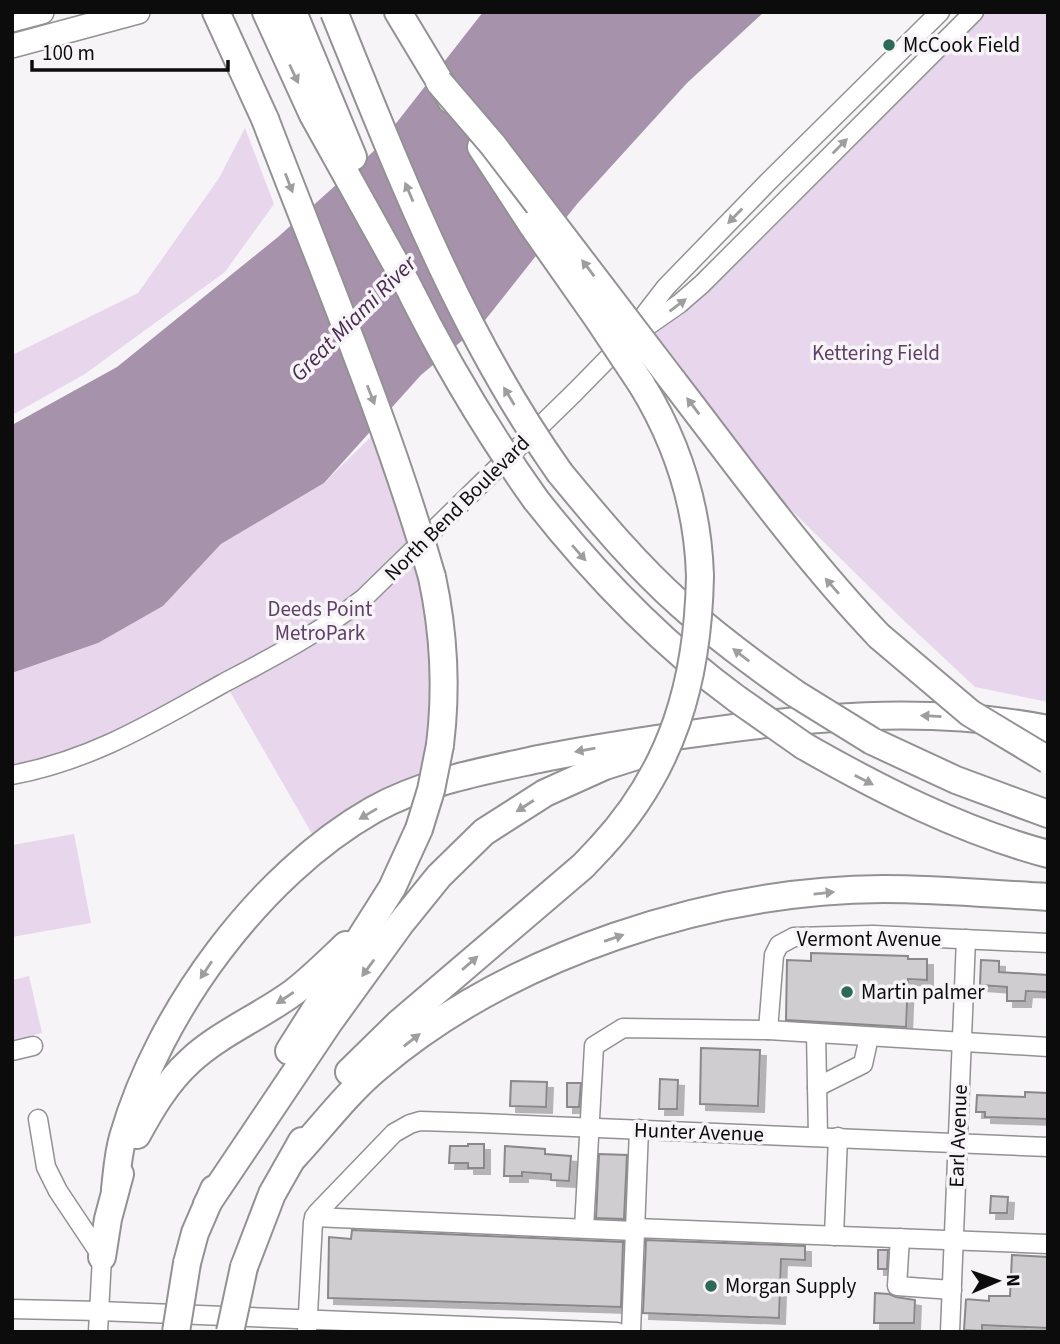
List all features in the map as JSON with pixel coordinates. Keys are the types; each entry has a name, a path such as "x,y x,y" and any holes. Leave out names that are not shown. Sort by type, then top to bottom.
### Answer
{"highway":[{"path":"176,1332 187,1263 195,1233 257,1100 392,888 419,830 440,745 444,661 440,614 415,521 374,404 265,119 229,12"},
{"path":"266,12 313,115 407,284"},
{"path":"293,12 407,284 433,338 479,418 536,500 612,590 694,667 804,746 885,791 923,808 992,836 1048,854"},
{"path":"334,12 430,243 506,392 561,472 621,545 679,603 745,658 796,694 872,741 956,780 1048,814"},
{"path":"230,1332 244,1267 272,1195 316,1115 334,1089 360,1060 398,1024 583,866 621,824 646,787 676,725 689,686 695,654 700,576 696,530 673,444 642,386 532,225 439,82 398,12"},
{"path":"216,13 265,119"},
{"path":"439,82 501,154 785,529 834,588 879,636 970,713 1048,760"},
{"path":"102,1257 122,1139 159,1048 181,1007 210,963 265,897 319,846 373,810 411,792 580,751 789,720 873,714 934,716 1048,729"},
{"path":"207,1204 272,1104 401,923 439,876 484,832 545,793 605,766 725,729"},
{"path":"294,1157 375,1070 421,1033 459,1009 513,981 610,939 728,906 836,891 926,890 1048,897"},
{"path":"115,1189 132,1144 176,1075 205,1049 295,991 372,919"}],"main road":[{"path":"12,20 42,12"},
{"path":"12,46 138,12"}],"street":[{"name":"North Bend Boulevard","path":"12,775 82,757 122,738 298,643 345,613 404,561 622,344 666,287 940,12"},
{"name":"North Bend Boulevard","path":"622,344 679,304 702,284 974,12"},
{"path":"768,182 778,208"},
{"name":"Vermont Avenue","path":"768,1030 774,955 779,945 794,937 873,935 1048,943"},
{"name":"Earl Avenue","path":"950,1332 966,939"},
{"path":"584,1228 594,1046 622,1028 768,1030 1048,1048"},
{"path":"816,1033 818,1136"},
{"path":"817,1087 863,1064 869,1037"},
{"path":"12,1051 33,1046"},
{"path":"37,1119 46,1167 58,1191 102,1257 98,1332"},
{"name":"Hunter Avenue","path":"314,1217 398,1130 420,1121 1048,1147"},
{"path":"631,1332 639,1129"},
{"path":"834,1236 838,1138"},
{"path":"307,1326 314,1217 1048,1244"},
{"path":"900,1238 897,1286 952,1290"},
{"path":"12,1309 99,1311 307,1326 617,1332"}],"green space":[{"name":"Kettering Field","path":"974,12 1048,12 1048,702 975,687 622,344 679,304"},
{"path":"245,128 274,204 225,272 85,374 12,415 12,355 138,293 219,178"},
{"name":"Deeds Point MetroPark","path":"382,426 442,641 431,790 411,777 319,846 225,683 122,738 12,775 12,673 98,643 163,606 221,544 324,483"},
{"path":"74,834 91,923 12,937 12,845"},
{"path":"29,976 42,1033 12,1040 12,980"}],"water":[{"name":"Great Miami River","path":"483,12 764,12 687,83 577,204 482,324 421,375 324,483 221,544 163,606 98,643 12,673 12,425 117,367 278,237 376,149"}],"building":[{"name":"Martin palmer","path":"811,953 927,959 927,980 908,979 906,1027 786,1020 787,960 811,961"},
{"path":"981,960 999,961 999,972 1048,975 1048,992 1026,991 1025,1001 1007,1001 1007,987 980,985"},
{"path":"701,1048 760,1050 758,1106 700,1104"},
{"path":"660,1079 678,1080 677,1109 659,1109"},
{"path":"511,1081 547,1082 546,1107 510,1106"},
{"path":"567,1083 581,1083 579,1107 567,1107"},
{"path":"1025,1092 1048,1093 1048,1119 985,1117 985,1112 976,1112 977,1095 1025,1097"},
{"path":"484,1144 484,1168 468,1168 468,1163 449,1163 450,1146"},
{"path":"505,1146 545,1149 545,1154 571,1156 569,1181 551,1180 551,1174 522,1172 522,1176 504,1176"},
{"path":"599,1154 627,1155 624,1219 596,1218"},
{"path":"991,1196 1008,1197 1007,1213 990,1213"},
{"path":"352,1230 623,1242 621,1307 328,1298 329,1237 351,1239"},
{"name":"Morgan Supply","path":"646,1240 805,1246 805,1260 781,1259 779,1318 643,1313"},
{"path":"878,1250 888,1250 887,1269 878,1269"},
{"path":"1012,1255 1048,1257 1048,1328 982,1325 982,1331 964,1330 966,1299 989,1301 989,1296 1010,1296"},
{"path":"875,1293 915,1300 914,1323 874,1323"}],"place":[{"name":"McCook Field","path":"889,45"},
{"name":"Martin palmer","path":"847,992"},
{"name":"Morgan Supply","path":"711,1286"}]}
